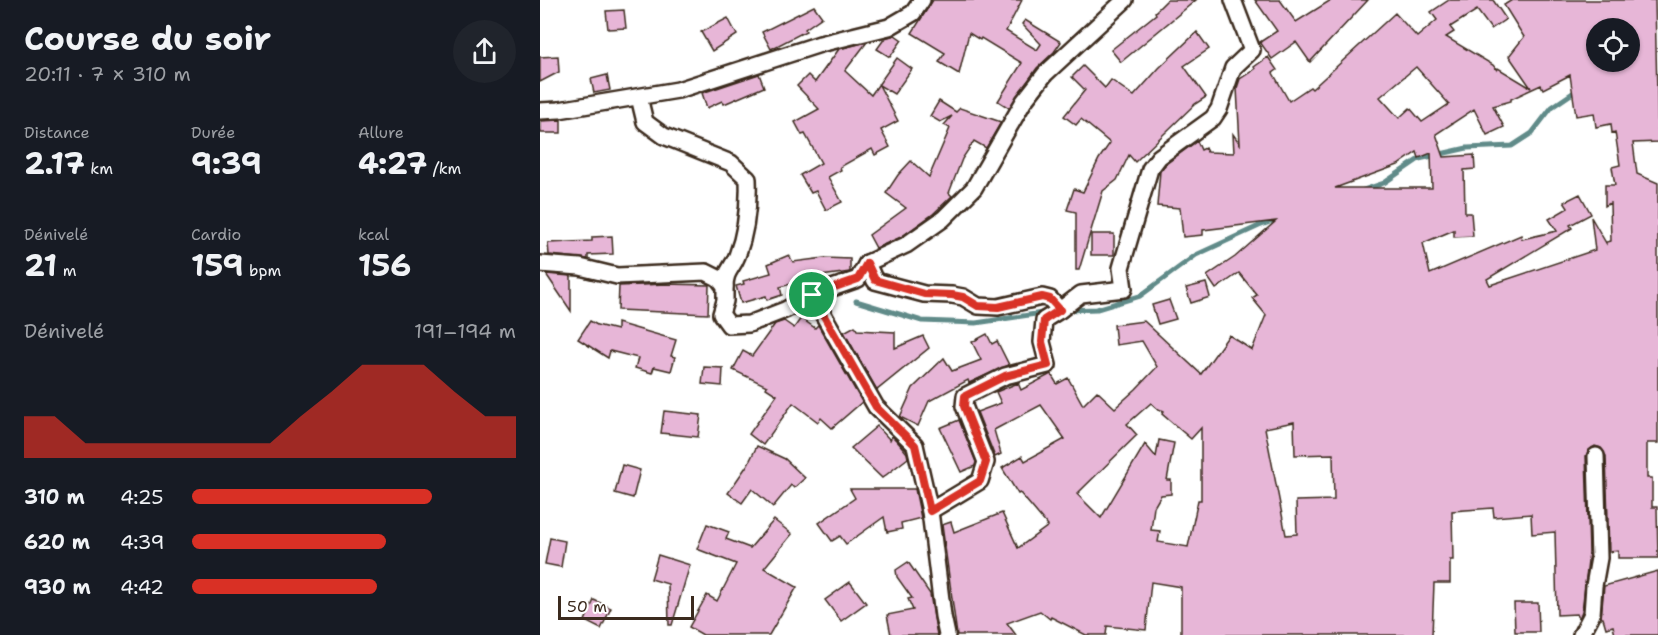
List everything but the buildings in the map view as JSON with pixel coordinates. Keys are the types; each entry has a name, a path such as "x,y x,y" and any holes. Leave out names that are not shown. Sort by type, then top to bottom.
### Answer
{"street":[{"path":"540,111 559,111 678,90 820,44 889,27 913,13 922,0"},
{"path":"639,97 645,122 664,136 731,163 748,179 749,201 736,256 725,275 726,301 721,314 729,325 749,324 785,310 812,295 858,279 867,263 906,245 943,219 974,188 1024,101 1045,74 1125,0"},
{"path":"930,511 980,481 986,462 964,406 965,396 1005,376 1048,365 1042,342 1044,320 1081,294 1124,289 1121,268 1150,169 1159,157 1213,118 1219,109 1233,68 1252,50 1233,0"},
{"path":"867,263 875,280 924,294 952,295 963,297 978,306 998,307 1042,297 1050,299 1060,310"},
{"path":"540,264 580,267 617,276 706,272 718,278 726,287"},
{"path":"812,295 876,407 915,445 930,511 947,635"},
{"path":"1581,635 1592,614 1599,558 1596,456"}],"waterway":[{"path":"1363,190 1384,183 1419,159 1467,148 1512,146 1532,133 1552,107 1577,90"},
{"path":"1067,310 1097,309 1140,296 1196,255 1278,219"},
{"path":"856,301 922,321 976,323 1049,312"}],"route":[{"path":"867,263 875,280 924,294 963,297 978,306 998,307 1037,297 1050,299 1056,304 1060,310 1044,320 1042,342 1048,365 1005,376 965,396 964,406 986,462 980,481 930,511 915,445 876,407 812,295 858,279 867,263"}]}
